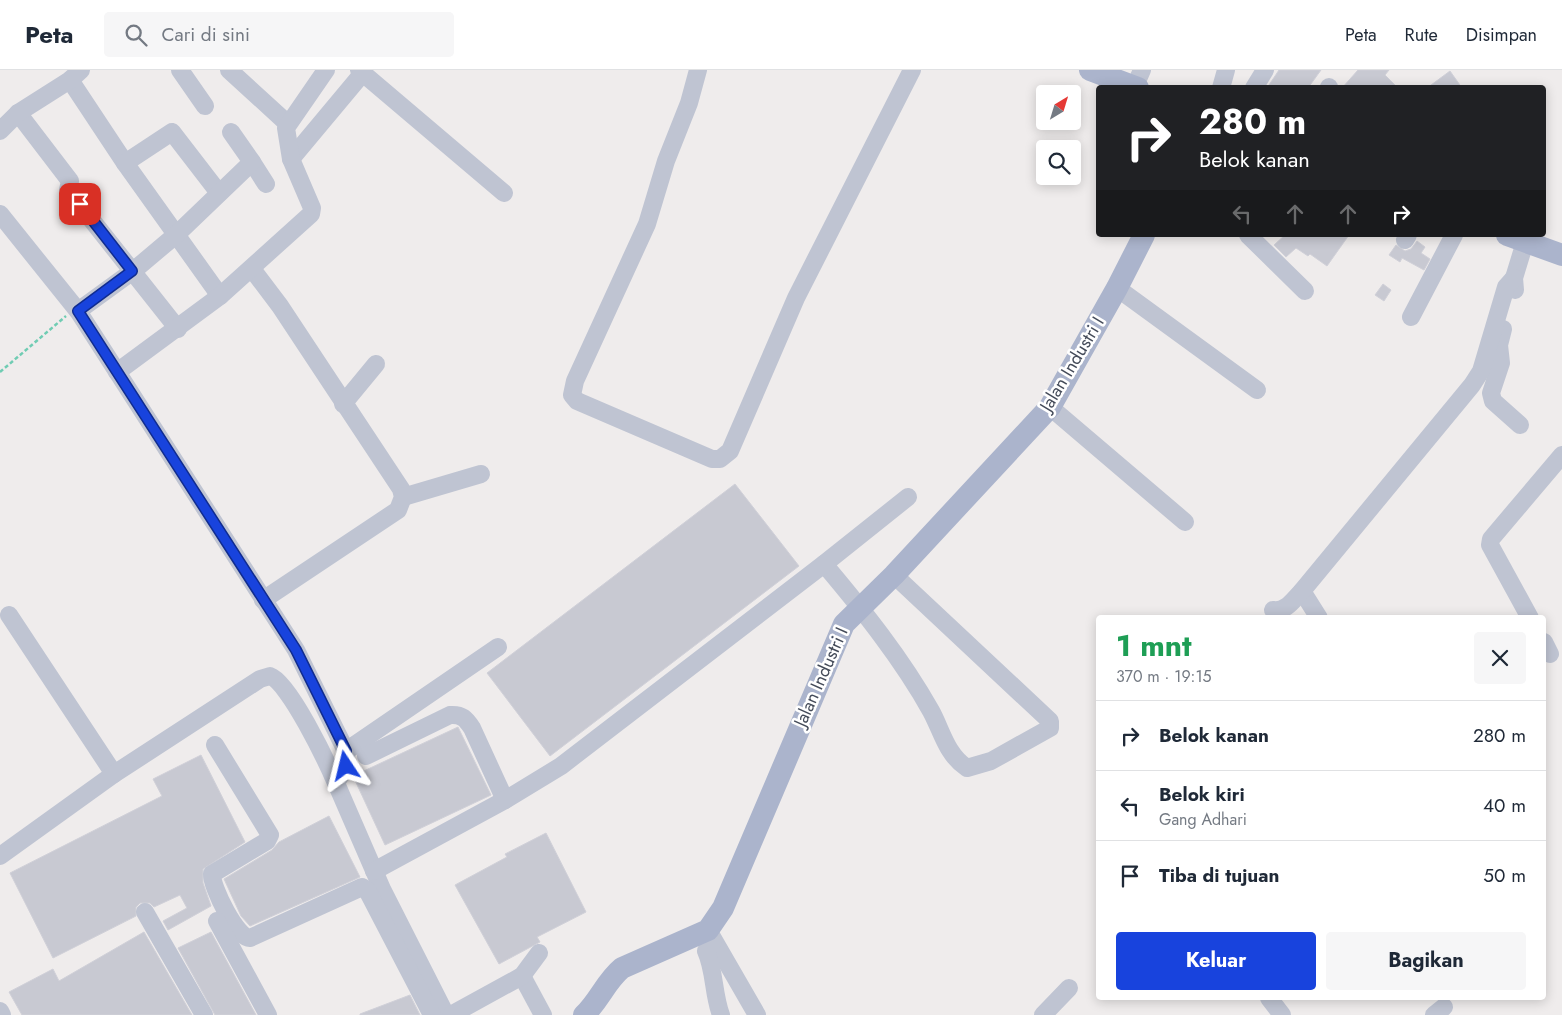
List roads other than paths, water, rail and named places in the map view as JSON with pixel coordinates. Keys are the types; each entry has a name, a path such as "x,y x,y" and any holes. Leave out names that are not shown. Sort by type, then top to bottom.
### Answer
{"main road":[{"path":"1090,70 1138,81"},
{"name":"Jalan Industri I","path":"711,936 844,624 859,606 894,575 1050,407 1117,288 1143,237"},
{"path":"1516,238 1562,255"},
{"path":"584,1015 593,1007 614,975 622,968 711,936"}],"street":[{"path":"180,70 205,106"},
{"path":"229,70 288,124"},
{"path":"117,372 178,329 220,296 252,269 312,211 291,159 285,133 288,124 326,70"},
{"path":"698,70 689,103 666,161 647,224 575,381 572,395 577,401 712,459 720,459 730,451 796,298 908,71"},
{"path":"1222,85 1226,70"},
{"path":"1256,85 1265,70"},
{"path":"291,159 360,72 504,193"},
{"path":"0,131 18,112 75,75 125,163 220,296"},
{"path":"18,112 70,181 68,190 178,329"},
{"path":"125,163 172,132 219,194"},
{"path":"231,132 266,184"},
{"path":"72,313 132,271 177,234 252,162"},
{"path":"0,214 117,372 296,650 346,751 346,766 336,783"},
{"path":"1250,237 1305,291"},
{"path":"1411,317 1449,237"},
{"path":"1516,238 1515,289 1499,345 1500,370 1491,392 1493,400 1520,425"},
{"path":"252,269 280,306 401,489 404,497 398,510 263,600"},
{"path":"1273,610 1279,611 1286,608 1302,591 1472,385 1481,372 1506,287 1514,278"},
{"path":"1117,288 1257,390"},
{"path":"343,404 376,364"},
{"path":"1050,407 1186,522"},
{"path":"1528,615 1490,545 1491,539 1562,456"},
{"path":"404,497 480,474"},
{"path":"374,871 505,800 561,766 908,497"},
{"path":"824,564 859,606 930,710 949,750 958,762 967,768 991,761 1050,728 1050,721 894,575"},
{"path":"1302,591 1317,615"},
{"path":"9,614 114,774"},
{"path":"346,751 498,647"},
{"path":"0,856 114,774 260,679 270,676 277,679 286,690 323,754 374,871 446,1015"},
{"path":"366,756 450,715 457,714 465,717 472,728 505,800"},
{"path":"215,745 270,835 267,841 212,874 224,909 242,936 250,938 362,887 367,890 432,1015"},
{"path":"145,912 204,1015"},
{"path":"217,921 268,1015"},
{"path":"711,936 706,951 713,967 714,983 721,1015"},
{"path":"711,936 757,1015"},
{"path":"451,1015 522,976 539,953"},
{"path":"522,976 543,1015"},
{"path":"1044,1015 1070,988"},
{"path":"1270,1000 1282,1015"},
{"path":"0,1011 2,1015"}]}
